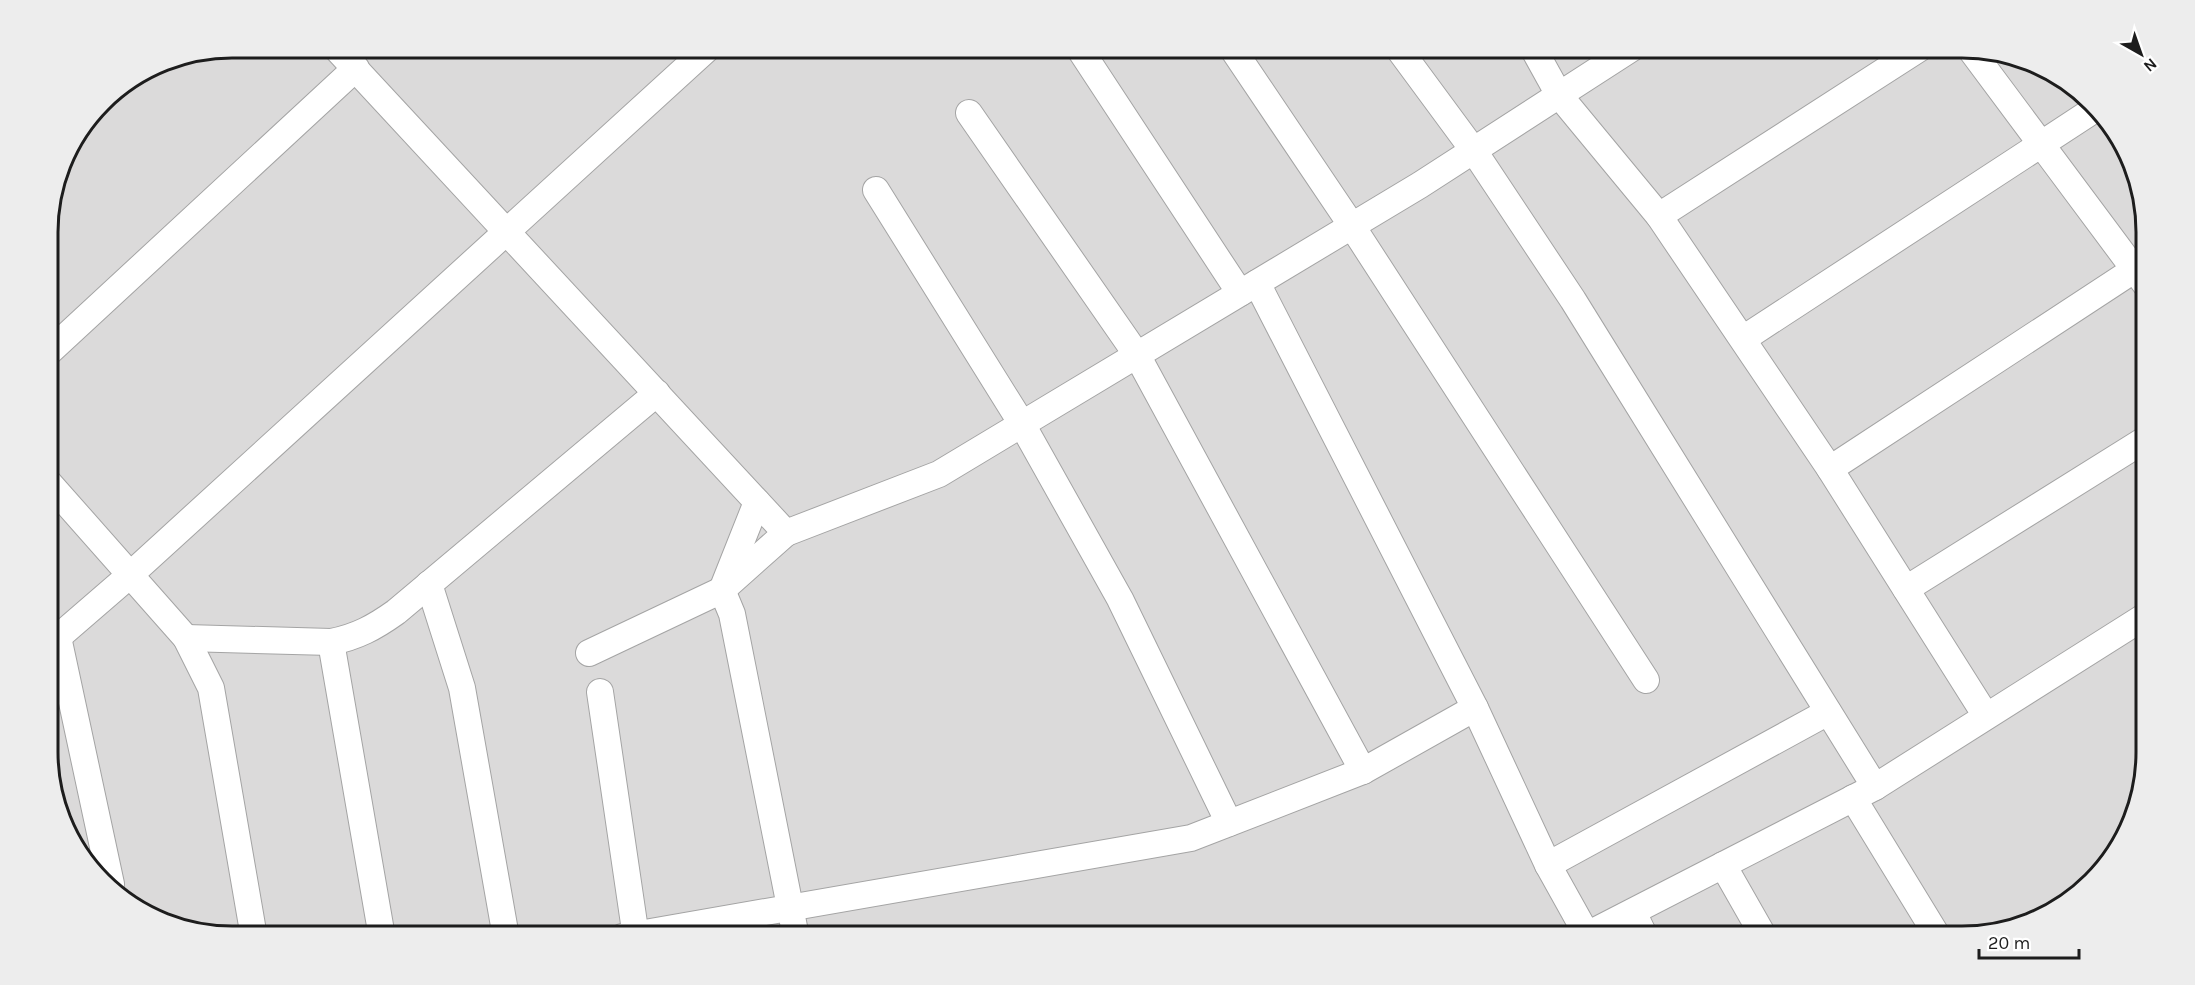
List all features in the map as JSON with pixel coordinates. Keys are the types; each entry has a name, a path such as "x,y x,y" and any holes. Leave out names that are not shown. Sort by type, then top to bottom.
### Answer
{"street":[{"path":"347,59 786,533"},
{"path":"59,637 130,575 696,59"},
{"path":"1087,59 1249,288 1475,708 1548,865 1582,926"},
{"path":"1239,59 1352,226 1646,680"},
{"path":"1406,59 1474,151 1573,300 1828,712 1864,792 1932,926"},
{"path":"1539,59 1559,95 1659,216 1743,339 1830,469 1986,716"},
{"path":"589,653 722,590 786,533 939,474 1352,226 1474,151 1615,59"},
{"path":"1659,216 1903,59"},
{"path":"1978,60 2136,264"},
{"path":"59,343 356,68"},
{"path":"969,113 1137,355 1363,771"},
{"path":"1743,339 2089,113"},
{"path":"876,190 1023,424 1120,599 1229,823"},
{"path":"1830,469 2136,276"},
{"path":"186,638 331,642 352,638 373,628 429,584 657,393"},
{"path":"1906,589 2136,445"},
{"path":"59,494 186,638 211,688 252,926"},
{"path":"757,502 722,590 732,614 795,926"},
{"path":"429,584 462,688 504,926"},
{"path":"1605,926 1864,792 2136,622"},
{"path":"331,642 380,926"},
{"path":"59,662 109,876"},
{"path":"600,692 630,926"},
{"path":"687,926 1191,838 1363,771 1475,708"},
{"path":"1548,865 1828,712"},
{"path":"1723,865 1758,926"},
{"path":"1633,912 1640,926"}],"shaded area":[{"path":"221,59 1974,59 2008,64 2029,72 2069,94 2101,126 2123,166 2131,187 2135,209 2136,753 2135,776 2127,809 2107,849 2077,883 2059,897 2040,909 2019,917 1974,926 221,926 176,917 145,903 126,891 94,859 72,819 64,798 60,776 59,221 62,198 72,166 82,145 109,109 126,94 166,72 198,62"}]}
